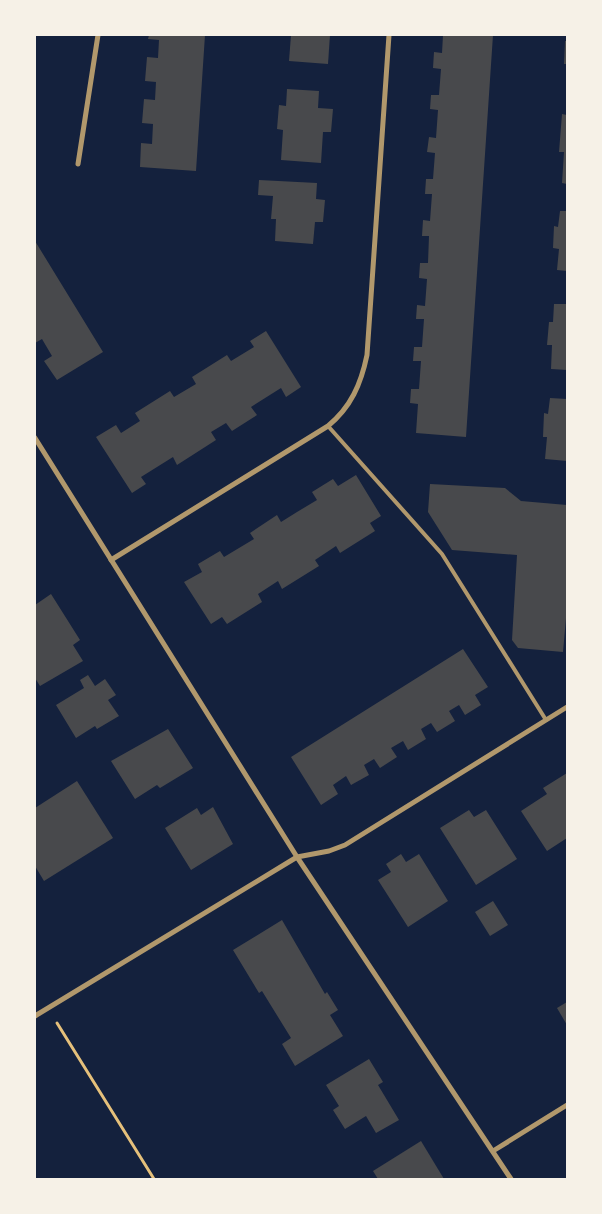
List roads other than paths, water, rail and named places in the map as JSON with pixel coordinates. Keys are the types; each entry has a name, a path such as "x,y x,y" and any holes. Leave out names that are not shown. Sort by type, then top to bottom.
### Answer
{"street":[{"path":"78,164 98,35"},
{"path":"111,560 328,426 337,418 355,394 362,378 367,355 389,35"},
{"path":"35,438 297,857 511,1179"},
{"path":"35,1016 297,857 329,852 345,845 567,707"},
{"path":"494,1151 567,1105"}],"lane":[{"path":"328,426 442,554 546,720"}]}
